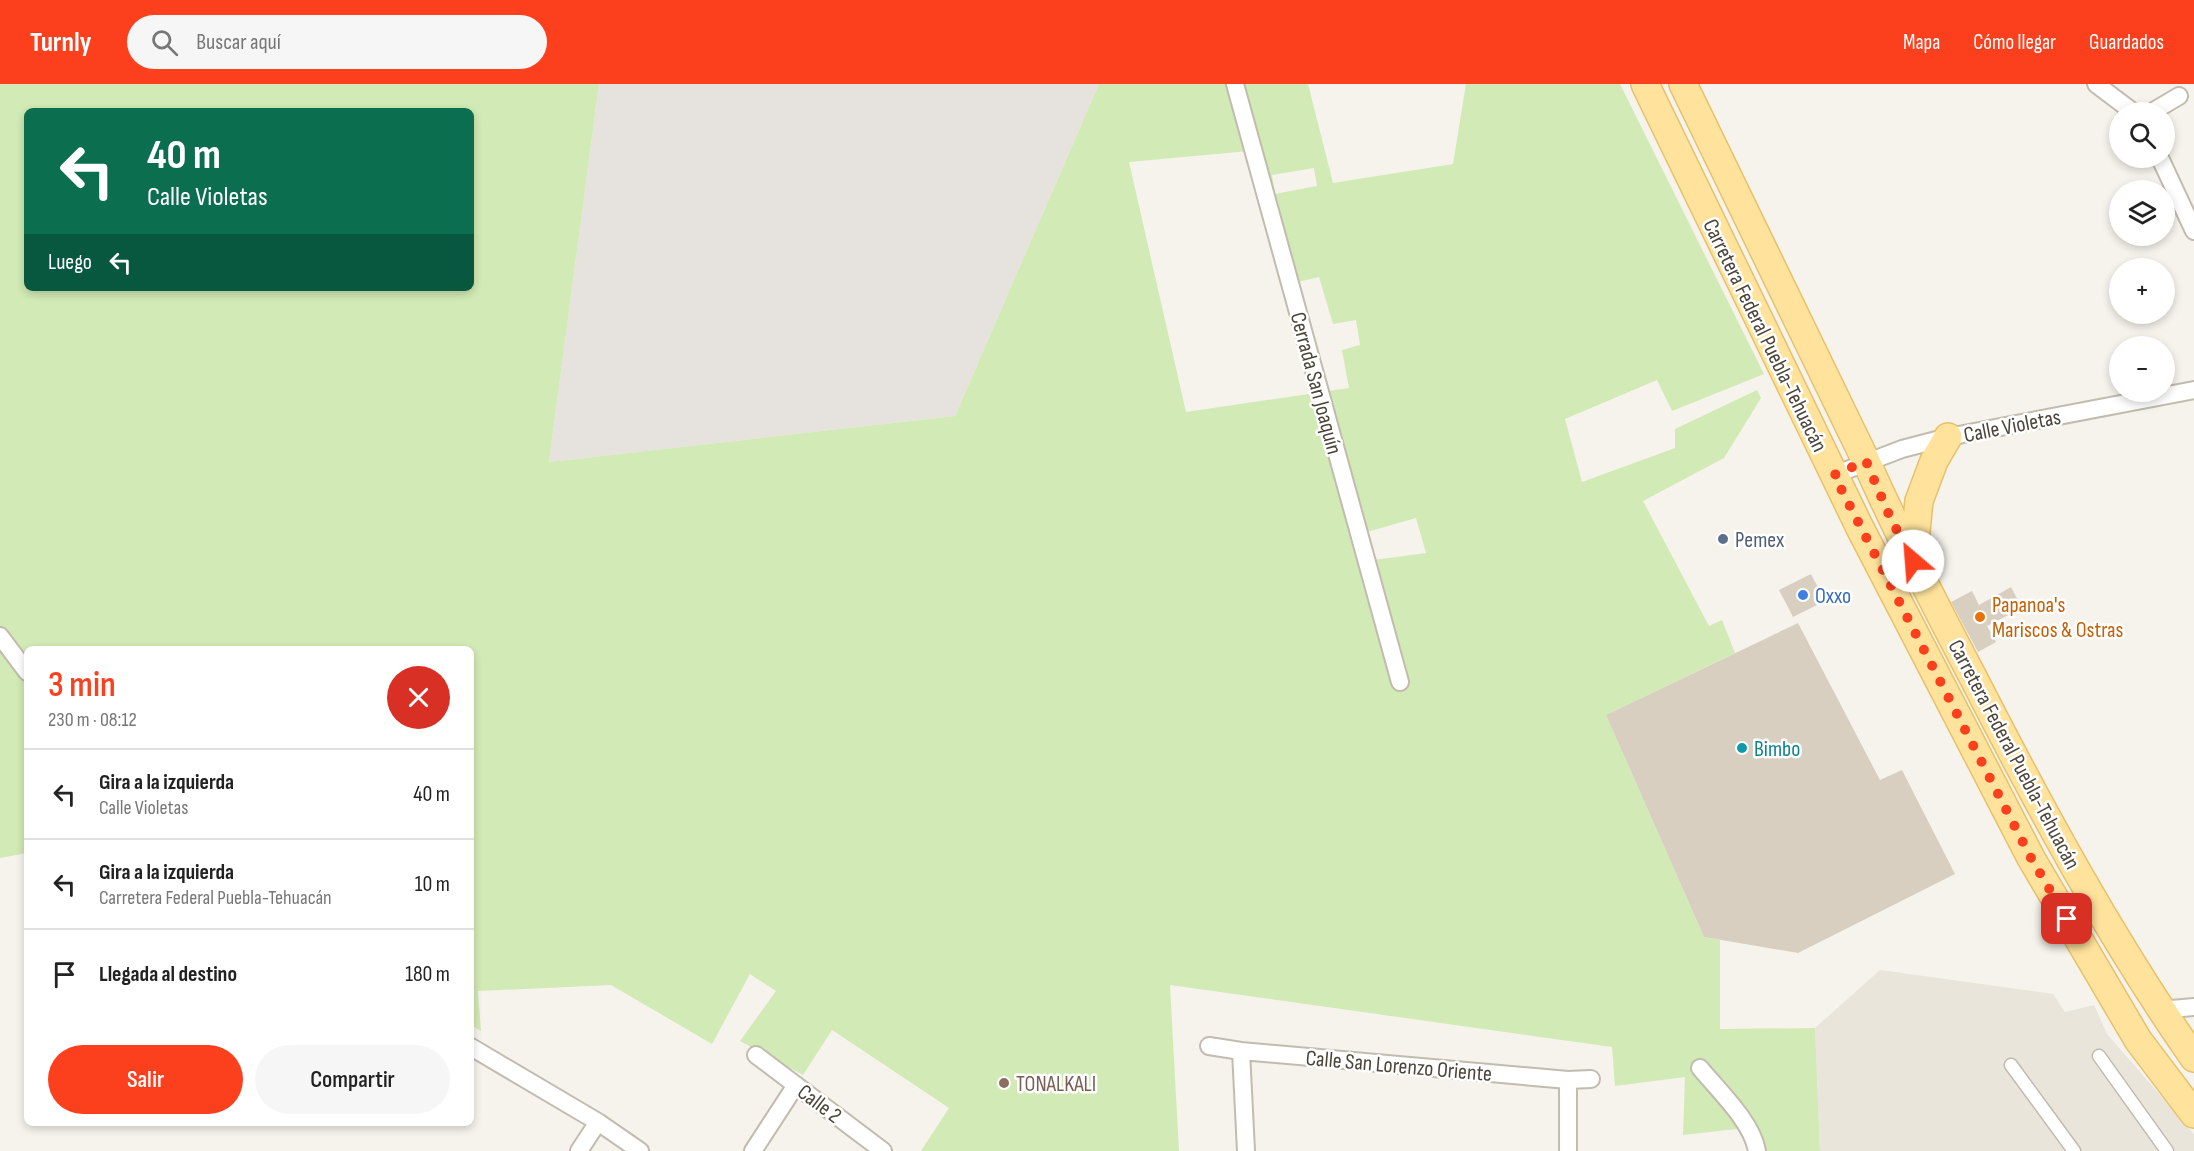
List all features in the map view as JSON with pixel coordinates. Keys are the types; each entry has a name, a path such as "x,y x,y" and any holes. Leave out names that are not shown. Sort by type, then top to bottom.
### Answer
{"main road":[{"name":"Carretera Federal Puebla-Tehuacán","path":"1645,84 1834,475 2031,858 2138,1040 2194,1114"},
{"name":"Carretera Federal Puebla-Tehuacán","path":"1683,84 1866,461 1890,517 2047,820 2160,1010 2194,1058"},
{"path":"1913,561 1919,501 1934,461 1948,437"}],"street":[{"name":"Cerrada San Joaquín","path":"1235,84 1400,682"},
{"path":"2096,84 2120,102"},
{"path":"2169,102 2179,96"},
{"path":"2165,168 2192,222"},
{"name":"Calle Violetas","path":"1834,475 1866,461 1948,437 2194,390"},
{"path":"0,636 24,668"},
{"path":"2160,1010 2194,1007"},
{"name":"Calle San Lorenzo Oriente","path":"1209,1046 1241,1051 1568,1080 1591,1079"},
{"path":"474,1049 598,1122 640,1151"},
{"path":"1241,1051 1246,1151"},
{"name":"Calle 2","path":"756,1055 883,1151"},
{"path":"2099,1056 2167,1151"},
{"path":"2012,1065 2074,1151"},
{"path":"1700,1068 1743,1120 1756,1143 1757,1151"},
{"path":"1568,1080 1568,1151"},
{"path":"753,1151 796,1085"},
{"path":"579,1151 598,1122"}],"shaded area":[{"path":"599,84 1099,84 955,416 549,462"},
{"path":"1880,970 2053,994 2065,1012 2094,1005 2107,1034 2194,1134 2194,1151 1820,1151 1815,1028"}],"green space":[{"path":"0,84 599,84 549,462 955,416 1099,84 1308,84 1333,183 1453,164 1466,84 1620,84 1764,374 1672,411 1657,380 1565,419 1582,482 1675,448 1675,429 1757,390 1761,398 1724,458 1643,501 1709,626 1722,620 1735,653 1606,715 1704,937 1720,940 1720,1029 1815,1028 1820,1151 1753,1151 1746,1128 1683,1135 1685,1077 1615,1086 1612,1047 1170,985 1179,1151 921,1151 949,1108 832,1030 803,1075 740,1041 776,991 750,974 712,1044 611,985 478,991 481,1031 474,1027 474,646 24,646 24,666 0,636","holes":["1249,151 1285,285 1319,277 1333,324 1356,320 1360,345 1342,350 1349,388 1186,412 1129,162","1314,168 1317,186 1275,194 1272,175","1416,518 1426,553 1359,562 1353,536"]},
{"path":"0,650 24,680 24,854 0,858"}],"building":[{"path":"1811,574 1825,601 1793,617 1779,590"},
{"name":"Papanoa's Mariscos & Ostras","path":"2011,587 2022,608 1987,626 1996,642 1978,652 1951,602 1972,591 1979,605"},
{"path":"1798,623 1880,780 1902,770 1955,874 1798,953 1704,937 1606,715"}],"place":[{"name":"Pemex","path":"1723,539"},
{"name":"Oxxo","path":"1803,595"},
{"name":"Papanoa's Mariscos & Ostras","path":"1980,617"},
{"name":"Bimbo","path":"1742,748"},
{"name":"TONALKALI","path":"1004,1083"}],"route":[{"path":"1913,561 1890,517 1866,461 1834,475 2031,858 2067,919"}]}
